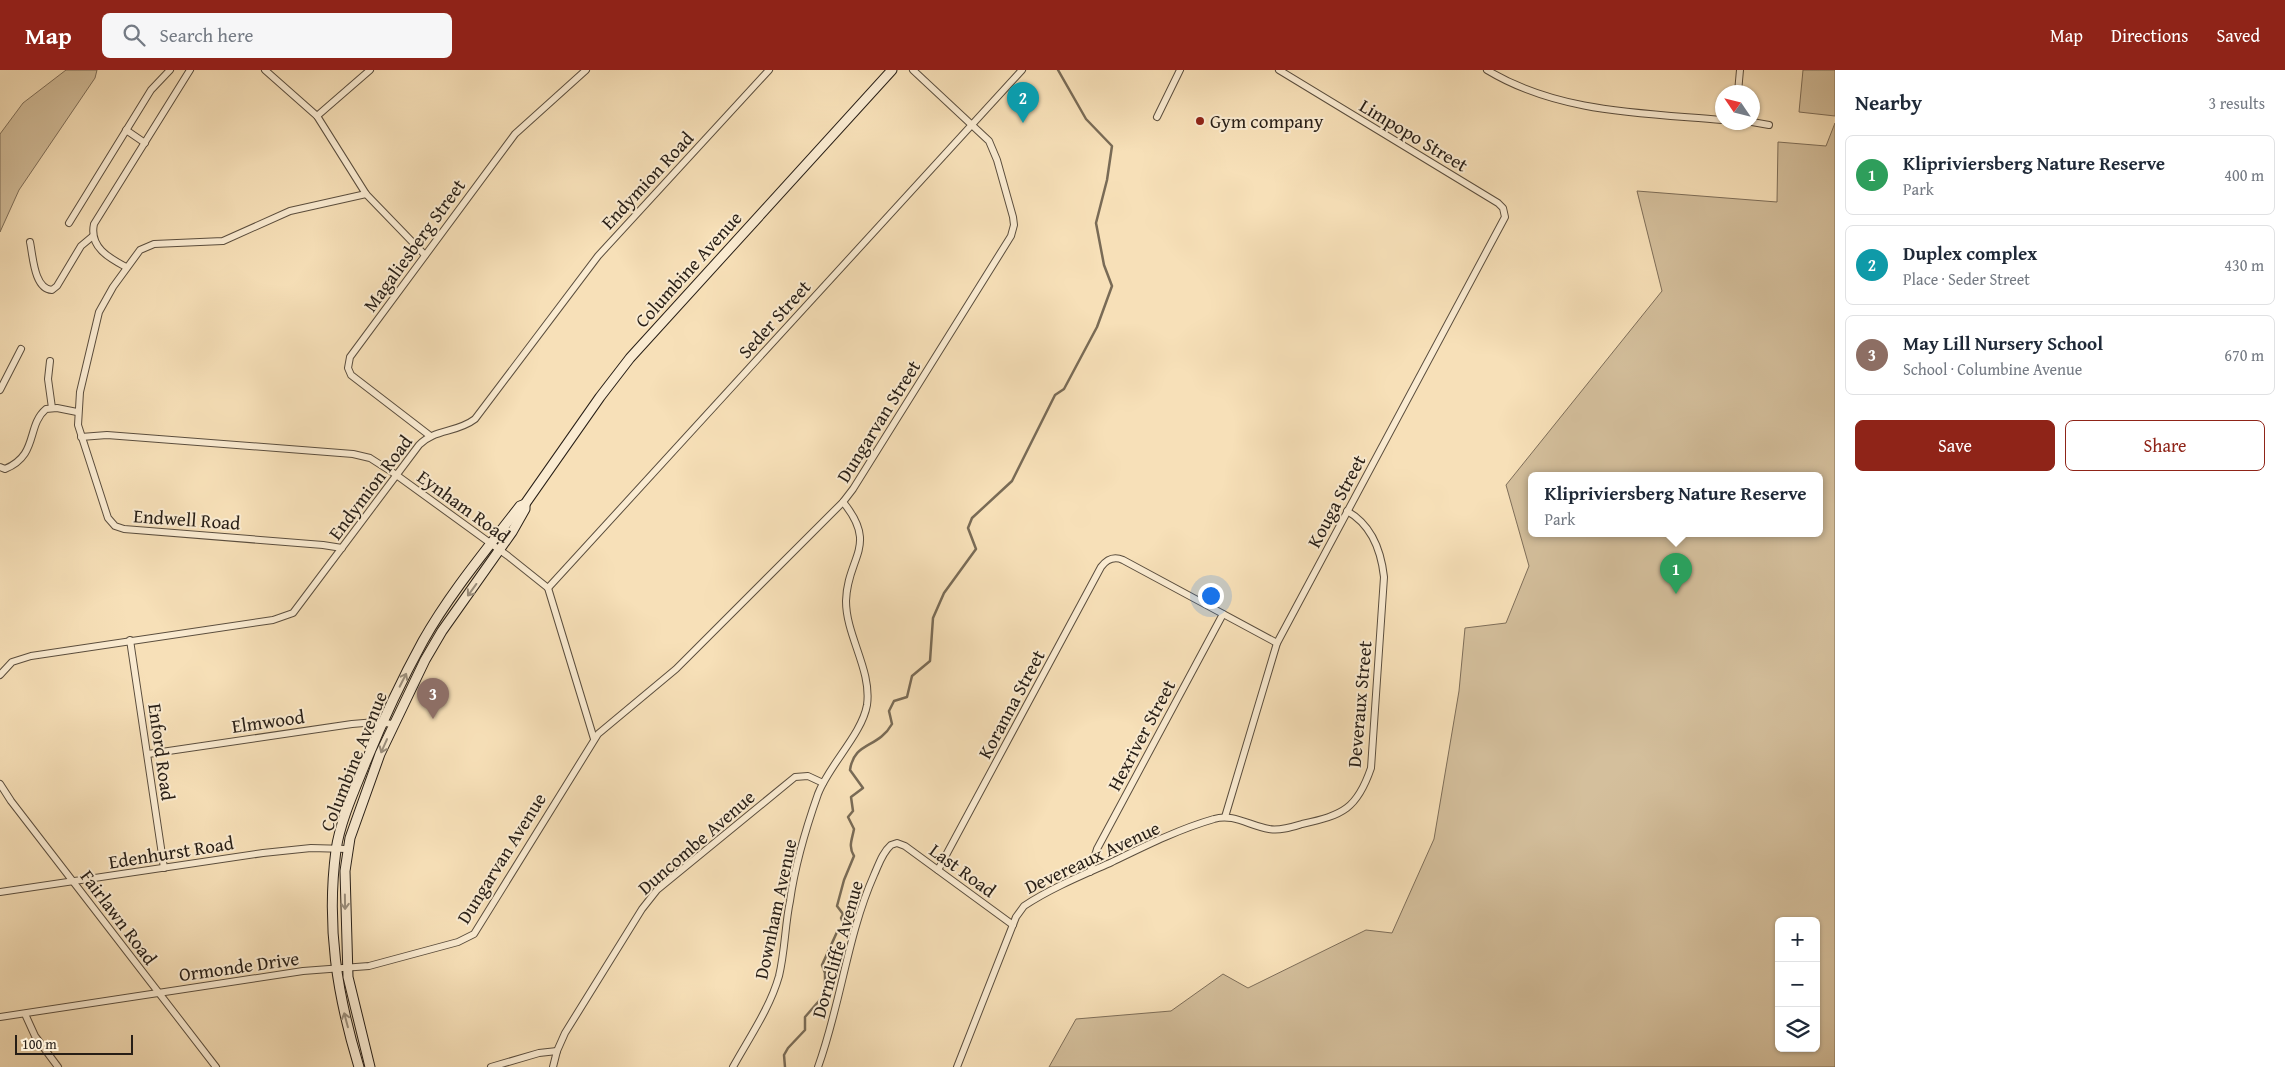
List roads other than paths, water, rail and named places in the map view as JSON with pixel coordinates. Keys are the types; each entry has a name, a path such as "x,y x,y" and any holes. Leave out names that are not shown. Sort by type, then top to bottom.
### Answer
{"main road":[{"name":"Columbine Avenue","path":"370,1067 350,991 347,968 344,871 347,849 374,771 393,724 442,631 500,550 525,509 526,504 600,397 630,358 892,70"},
{"name":"Columbine Avenue","path":"359,1067 342,1005 335,968 333,876 336,848 359,778 382,723 432,626 520,506 526,504"},
{"path":"432,626 442,631"}],"street":[{"path":"69,223 156,83 170,70"},
{"path":"30,242 40,284 46,289 52,290 81,246 93,236 96,220 190,70"},
{"path":"264,70 317,116 366,194 425,256"},
{"path":"317,116 370,70"},
{"name":"Magaliesberg Street","path":"429,435 351,375 348,368 350,358 515,134 586,70"},
{"name":"Endymion Road","path":"0,675 12,662 31,656 286,617 302,603 395,474 429,435 458,429 475,419 598,256 769,70"},
{"name":"Dungarvan Street","path":"594,739 603,728 676,668 843,502 862,476 1013,232 1012,216 997,160 989,142 913,70"},
{"name":"Seder Street","path":"548,588 1022,70"},
{"path":"1157,117 1180,70"},
{"name":"Limpopo Street","path":"1279,70 1501,205 1504,212"},
{"path":"1487,70 1533,92 1582,106 1715,119"},
{"path":"1739,85 1740,70"},
{"path":"1760,123 1769,124"},
{"path":"126,130 144,143"},
{"name":"Endwell Road","path":"342,548 323,544 124,529 115,526 108,518 82,437 77,412 95,325 106,299 126,267 140,250 149,245 223,241 280,214 366,194"},
{"name":"Kouga Street","path":"1225,817 1277,643 1503,221 1504,212"},
{"path":"93,236 101,250 126,267"},
{"path":"0,390 21,349"},
{"path":"50,361 48,379 52,408"},
{"path":"0,467 5,469 21,459 27,450 42,413 52,408 77,412"},
{"name":"Eynham Road","path":"82,437 107,435 353,454 370,458 492,544 548,588"},
{"name":"Downham Avenue","path":"733,1067 767,1004 779,977 791,892 814,807 823,783 863,718 868,698 863,668 849,622 846,601 860,547 860,530 853,515 843,502"},
{"name":"Deveraux Street","path":"1225,817 1267,828 1282,829 1332,816 1349,806 1362,791 1370,768 1384,577 1381,558 1369,529 1357,516 1347,511"},
{"name":"Koranna Street","path":"938,870 1102,567 1108,560 1114,558 1136,567 1223,614"},
{"path":"548,588 594,739"},
{"path":"1223,614 1277,643"},
{"name":"Hexriver Street","path":"1090,872 1094,855 1223,614"},
{"name":"Enford Road","path":"130,640 164,868"},
{"name":"Elmwood","path":"148,754 352,724 393,724"},
{"name":"Dungarvan Avenue","path":"335,968 378,964 458,942 474,934 594,739"},
{"name":"Duncombe Avenue","path":"553,1067 557,1051 565,1033 636,918 657,890 795,777 808,776 823,783"},
{"name":"Fairlawn Road","path":"0,784 72,881 216,1067"},
{"name":"Devereaux Avenue","path":"958,1067 1013,925 1024,906 1090,872 1187,829 1209,820 1225,817"},
{"name":"Last Road","path":"893,843 902,845 1013,925"},
{"name":"Dorncliffe Avenue","path":"818,1067 832,1022 864,899 885,851 893,843"},
{"name":"Edenhurst Road","path":"0,892 262,853 310,848 347,849"},
{"name":"Ormonde Drive","path":"0,1017 335,968"},
{"path":"25,1014 36,1036 58,1067"},
{"path":"491,1067 539,1053 557,1051"}],"waterway":[{"path":"785,1067 784,1055 805,1030 805,1017 825,994 825,973 822,965 837,932 844,925 841,918 843,914 837,906 844,880 854,856 851,846 854,829 848,817 853,811 851,797 863,788 850,770 852,761 861,749 880,738 886,732 892,724 889,711 894,701 907,697 912,676 930,661 933,618 944,593 976,549 968,528 972,518 1012,481 1055,395 1064,389 1097,327 1112,286 1104,265 1096,223 1107,180 1112,146 1086,119 1058,70"}],"place":[{"name":"Gym company","path":"1200,121"},
{"name":"Duplex complex","path":"1023,123"},
{"name":"Klipriviersberg Nature Reserve","path":"1676,594"},
{"name":"May Lill Nursery School","path":"433,719"}]}
